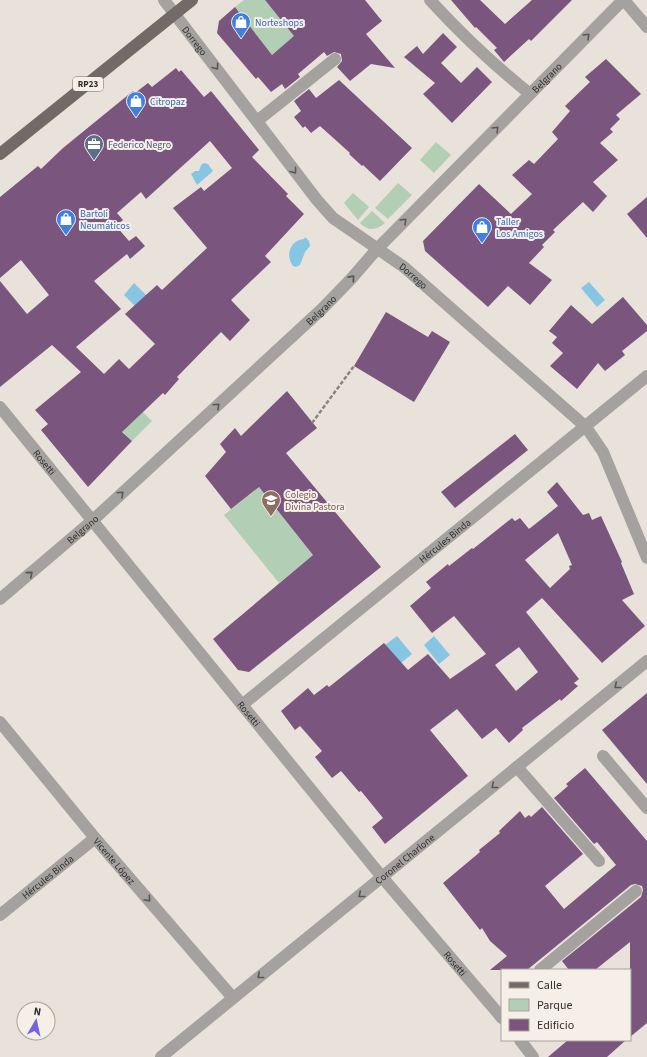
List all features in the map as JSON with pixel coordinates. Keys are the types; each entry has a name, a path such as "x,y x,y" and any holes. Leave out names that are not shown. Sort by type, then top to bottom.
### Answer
{"main road":[{"name":"RP23","path":"0,154 192,0"}],"street":[{"name":"Dorrego","path":"164,0 317,200 333,218 404,267 586,427 603,452 647,558"},
{"path":"430,0 456,29 530,94"},
{"path":"624,0 647,27"},
{"name":"Belgrano","path":"0,599 93,520 322,310 377,249 624,0"},
{"path":"257,121 335,58"},
{"name":"Hércules Binda","path":"242,705 647,376"},
{"name":"Rosetti","path":"0,407 382,877 498,1004 501,1014"},
{"name":"Coronel Charlone","path":"162,1057 232,998 647,661"},
{"name":"Vicente López","path":"0,722 95,838 232,998"},
{"path":"603,756 647,808"},
{"path":"517,767 599,861"},
{"name":"Hércules Binda","path":"0,915 95,838"},
{"path":"541,969 636,891"},
{"path":"521,1041 533,1057"}],"path":[{"path":"312,422 354,366"}],"green space":[{"path":"244,0 265,0 295,36 272,55 235,7"},
{"path":"436,142 451,155 434,173 420,160"},
{"path":"398,183 412,195 388,219 375,208"},
{"path":"353,193 369,207 358,220 344,203"},
{"path":"372,211 385,223 379,227 369,229 360,223"},
{"path":"106,376 152,421 132,441 85,394"},
{"path":"259,487 313,555 279,583 224,515"}],"water":[{"path":"204,163 208,164 213,171 197,185 191,174 195,171 199,171 201,165"},
{"path":"305,237 309,241 310,246 305,252 300,265 296,267 293,266 289,258 290,249 295,242 304,239"},
{"path":"589,282 605,300 597,307 581,288"},
{"path":"134,283 154,303 143,314 124,295"},
{"path":"397,636 412,654 401,663 385,645"},
{"path":"434,636 450,655 439,664 424,645"}],"building":[{"path":"265,0 365,0 382,21 366,34 395,68 371,64 350,81 337,67 342,61 341,54 334,52 327,56 324,52 298,74 300,77 285,89 282,84 271,92 258,77 256,79 217,33 219,21 235,7 272,55 294,36"},
{"path":"451,0 480,0 505,24 532,0 572,0 531,41 529,39 504,62 494,50 497,48 476,27 475,28"},
{"path":"443,33 457,47 441,63 461,83 477,67 492,82 452,123 423,94 435,83 404,57 417,46 423,54"},
{"path":"606,59 641,94 616,115 620,119 610,129 613,132 600,143 618,160 593,182 607,196 593,212 583,202 553,230 555,232 542,245 544,247 529,263 552,280 530,305 508,286 488,307 425,251 423,241 479,184 511,214 532,194 512,175 529,160 534,164 558,139 552,132 570,111 565,106 590,82 585,77"},
{"path":"176,68 179,72 181,70 204,97 211,91 259,150 252,157 288,194 286,196 304,214 265,256 271,262 231,300 250,320 230,341 221,332 177,377 179,379 165,395 163,393 122,432 132,441 88,487 41,430 48,424 35,410 81,372 52,345 0,387 0,281 27,314 49,295 21,260 0,278 0,197 38,166 41,169 63,148 133,91 135,93 148,83 152,87","holes":["210,141 232,168 204,191 201,187 173,208 207,248 162,290 157,285 125,314 155,344 129,369 119,359 104,374 76,347 121,309 94,281 127,254 130,259 145,246 136,236 129,241 116,226 123,220 117,213 141,192 146,199"]},
{"path":"339,80 412,148 380,181 320,126 311,133 305,126 303,128 294,117 301,111 294,101 309,89 316,98"},
{"path":"647,197 647,238 627,214"},
{"path":"623,297 647,325 647,331 622,351 625,355 605,371 598,363 577,389 550,366 563,353 552,343 557,337 549,331 571,305 592,324"},
{"path":"386,312 428,337 432,331 450,342 414,402 354,366"},
{"path":"287,391 317,428 286,453 381,567 249,672 238,670 213,639 313,555 259,487 231,509 205,476 226,452 220,444 235,428 241,436"},
{"path":"515,434 528,450 455,508 441,492"},
{"path":"557,482 583,515 589,513 592,520 601,516 622,562 621,563 634,594 622,600 645,626 602,663 542,598 526,612 579,679 574,683 578,686 561,701 560,699 522,728 523,730 509,743 496,728 482,739 457,709 430,730 468,776 385,844 372,827 383,818 361,791 359,792 341,771 332,778 315,757 322,751 300,726 295,730 281,711 308,688 314,695 327,685 329,687 384,643 408,670 428,654 450,679 486,654 454,616 432,633 410,606 431,588 426,582 448,564 449,566 472,548 473,549 512,518 515,521 520,518 529,529 558,506 547,492","holes":["558,533 572,565 569,566 570,569 550,588 525,560","519,647 538,672 516,691 495,665"]},
{"path":"647,693 647,784 602,730"},
{"path":"585,768 647,841 647,1023 631,1036 630,942 596,969 568,969 562,961 641,897 643,890 642,886 635,884 631,885 528,969 490,970 507,956 490,941 482,928 480,930 443,883 480,852 479,850 500,833 499,831 520,811 525,818 529,815 531,817 542,807 583,854 545,886 564,909 616,865 597,842 594,844 554,798 568,786 566,784"},
{"path":"567,1041 625,1041 607,1057 548,1057"}],"place":[{"name":"Norteshops","path":"241,39"},
{"name":"Citropaz","path":"136,118"},
{"name":"Federico Negro","path":"94,161"},
{"name":"Bartoli Neumáticos","path":"66,236"},
{"name":"Taller Los Amigos","path":"482,244"},
{"name":"Colegio Divina Pastora","path":"271,517"}]}
